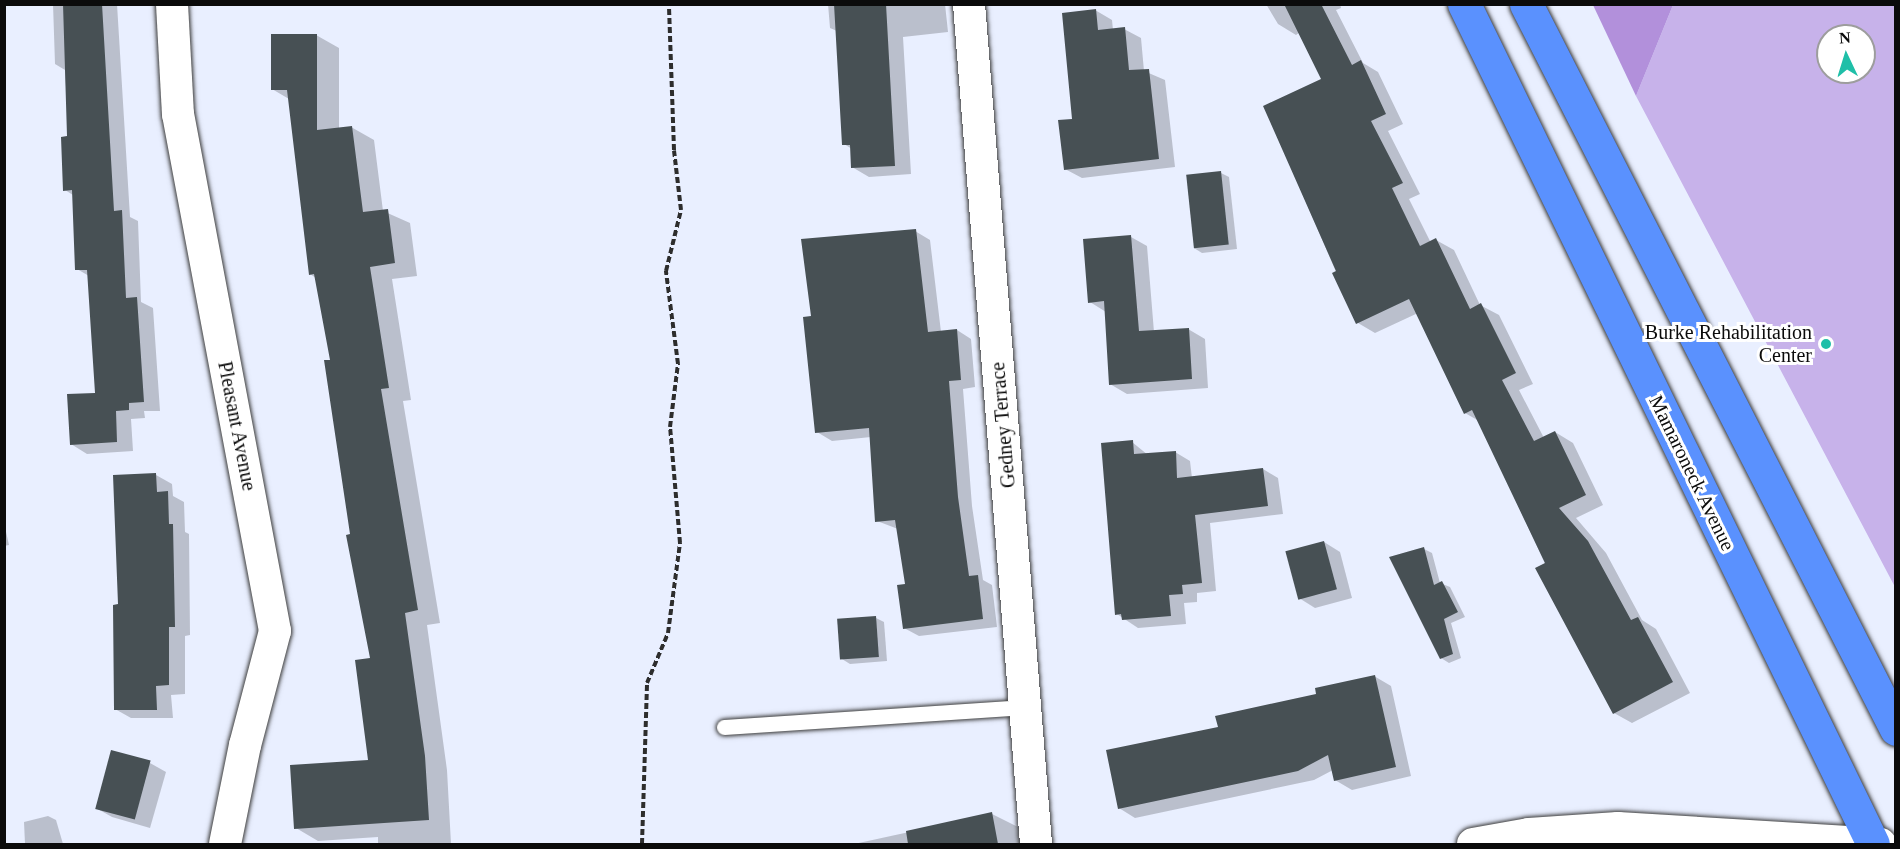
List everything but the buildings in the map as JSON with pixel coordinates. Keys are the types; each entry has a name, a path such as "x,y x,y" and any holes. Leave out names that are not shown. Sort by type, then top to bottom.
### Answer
{"main road":[{"name":"Mamaroneck Avenue","path":"1464,4 1876,844"},
{"path":"1526,4 1896,729"}],"street":[{"name":"Pleasant Avenue","path":"172,4 178,114 275,631 245,745 225,844"},
{"name":"Gedney Terrace","path":"969,4 1036,844"},
{"path":"1473,844 1529,834 1618,828 1876,844"}],"lane":[{"path":"724,727 1025,707"}],"path":[{"path":"642,844 647,683 668,633 680,543 670,427 678,364 666,271 681,210 674,150 669,4"}],"shaded area":[{"path":"1593,5 1673,5 1636,96"},
{"name":"Burke Rehabilitation Center","path":"1673,5 1895,5 1895,587 1636,96"}],"place":[{"name":"Burke Rehabilitation Center","path":"1826,344"}]}
